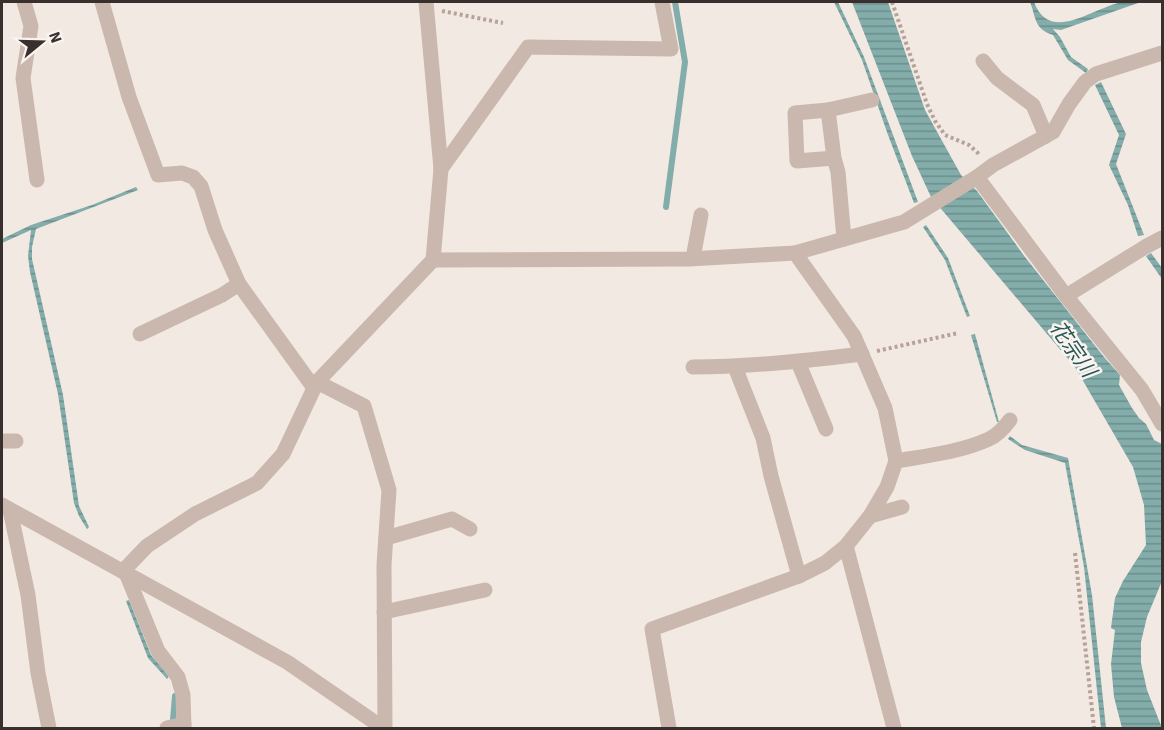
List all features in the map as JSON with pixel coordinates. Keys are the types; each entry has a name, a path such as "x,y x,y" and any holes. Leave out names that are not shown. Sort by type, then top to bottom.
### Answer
{"street":[{"path":"24,2 31,26 23,78 37,180"},
{"path":"102,2 129,97 158,175 182,173 193,177 201,186 215,230 239,284 316,385 364,406 389,490 384,612 384,729"},
{"path":"441,169 528,47 671,49 662,2"},
{"path":"124,572 147,546 195,514 257,483 284,453 316,385 433,260 441,169 426,5"},
{"path":"433,260 693,258 795,253 904,222 993,165 1053,132 1085,82 1096,74 1162,53"},
{"path":"982,61 997,78 1033,105 1046,136"},
{"path":"834,158 797,161 795,113 828,110 872,100"},
{"path":"828,110 838,172 844,239"},
{"path":"976,177 1066,296 1142,390 1162,424"},
{"path":"693,258 701,214"},
{"path":"1066,296 1162,238"},
{"path":"669,729 652,629 799,576 825,563 846,546 870,516 886,488 896,461 885,408 854,336 795,253"},
{"path":"140,334 222,295 239,284"},
{"path":"693,367 735,367 862,354"},
{"path":"798,362 826,429"},
{"path":"735,367 763,438 771,476 799,576"},
{"path":"896,461 939,454 988,440 1000,433 1010,420"},
{"path":"870,516 902,507"},
{"path":"6,508 287,662 384,729"},
{"path":"6,508 28,595 38,673 50,729"},
{"path":"386,538 452,519 470,529"},
{"path":"846,546 894,729"},
{"path":"124,572 134,589 158,651 178,677 183,694 184,726 167,729"},
{"path":"384,612 485,590"}],"path":[{"path":"892,2 935,121 945,135 969,145 993,165"},
{"path":"426,5 503,23"},
{"path":"862,354 958,333"},
{"path":"1075,553 1094,729"}],"water":[{"path":"834,2 838,2 864,57 918,202 914,203 862,60"},
{"name":"花宗川","path":"852,2 888,2 925,110 961,175 977,191 1025,257 1120,375 1119,385 1132,408 1146,424 1154,440 1162,444 1162,581 1147,617 1141,642 1141,663 1147,690 1162,728 1122,728 1114,697 1111,664 1115,630 1111,628 1115,598 1146,545 1144,505 1133,467 1075,367 931,197 912,156"},
{"path":"1030,2 1034,2 1041,15 1050,21 1061,22 1123,2 1141,2 1061,30 1053,29 1071,57 1088,69 1086,73 1068,60 1053,35 1039,26"},
{"path":"1101,82 1126,134 1116,164 1144,235 1138,236 1128,205 1109,165 1119,135 1095,85"},
{"path":"136,187 138,190 36,229 32,247 32,259 63,395 79,506 89,527 87,529 74,503 58,394 30,272 28,256 31,230 2,243 2,239 31,225 92,205"},
{"path":"926,225 948,258 970,316 967,317 945,260 923,227"},
{"path":"1151,253 1162,268 1162,279 1146,256"},
{"path":"975,334 999,422 997,422 971,335"},
{"path":"1010,436 1022,445 1068,458 1092,595 1106,728 1101,728 1084,567 1065,463 1025,450 1008,439"},
{"path":"129,600 151,655 169,676 167,679 148,658 126,601"}],"waterway":[{"path":"666,207 685,62 675,2"},
{"path":"173,720 175,696"}]}
